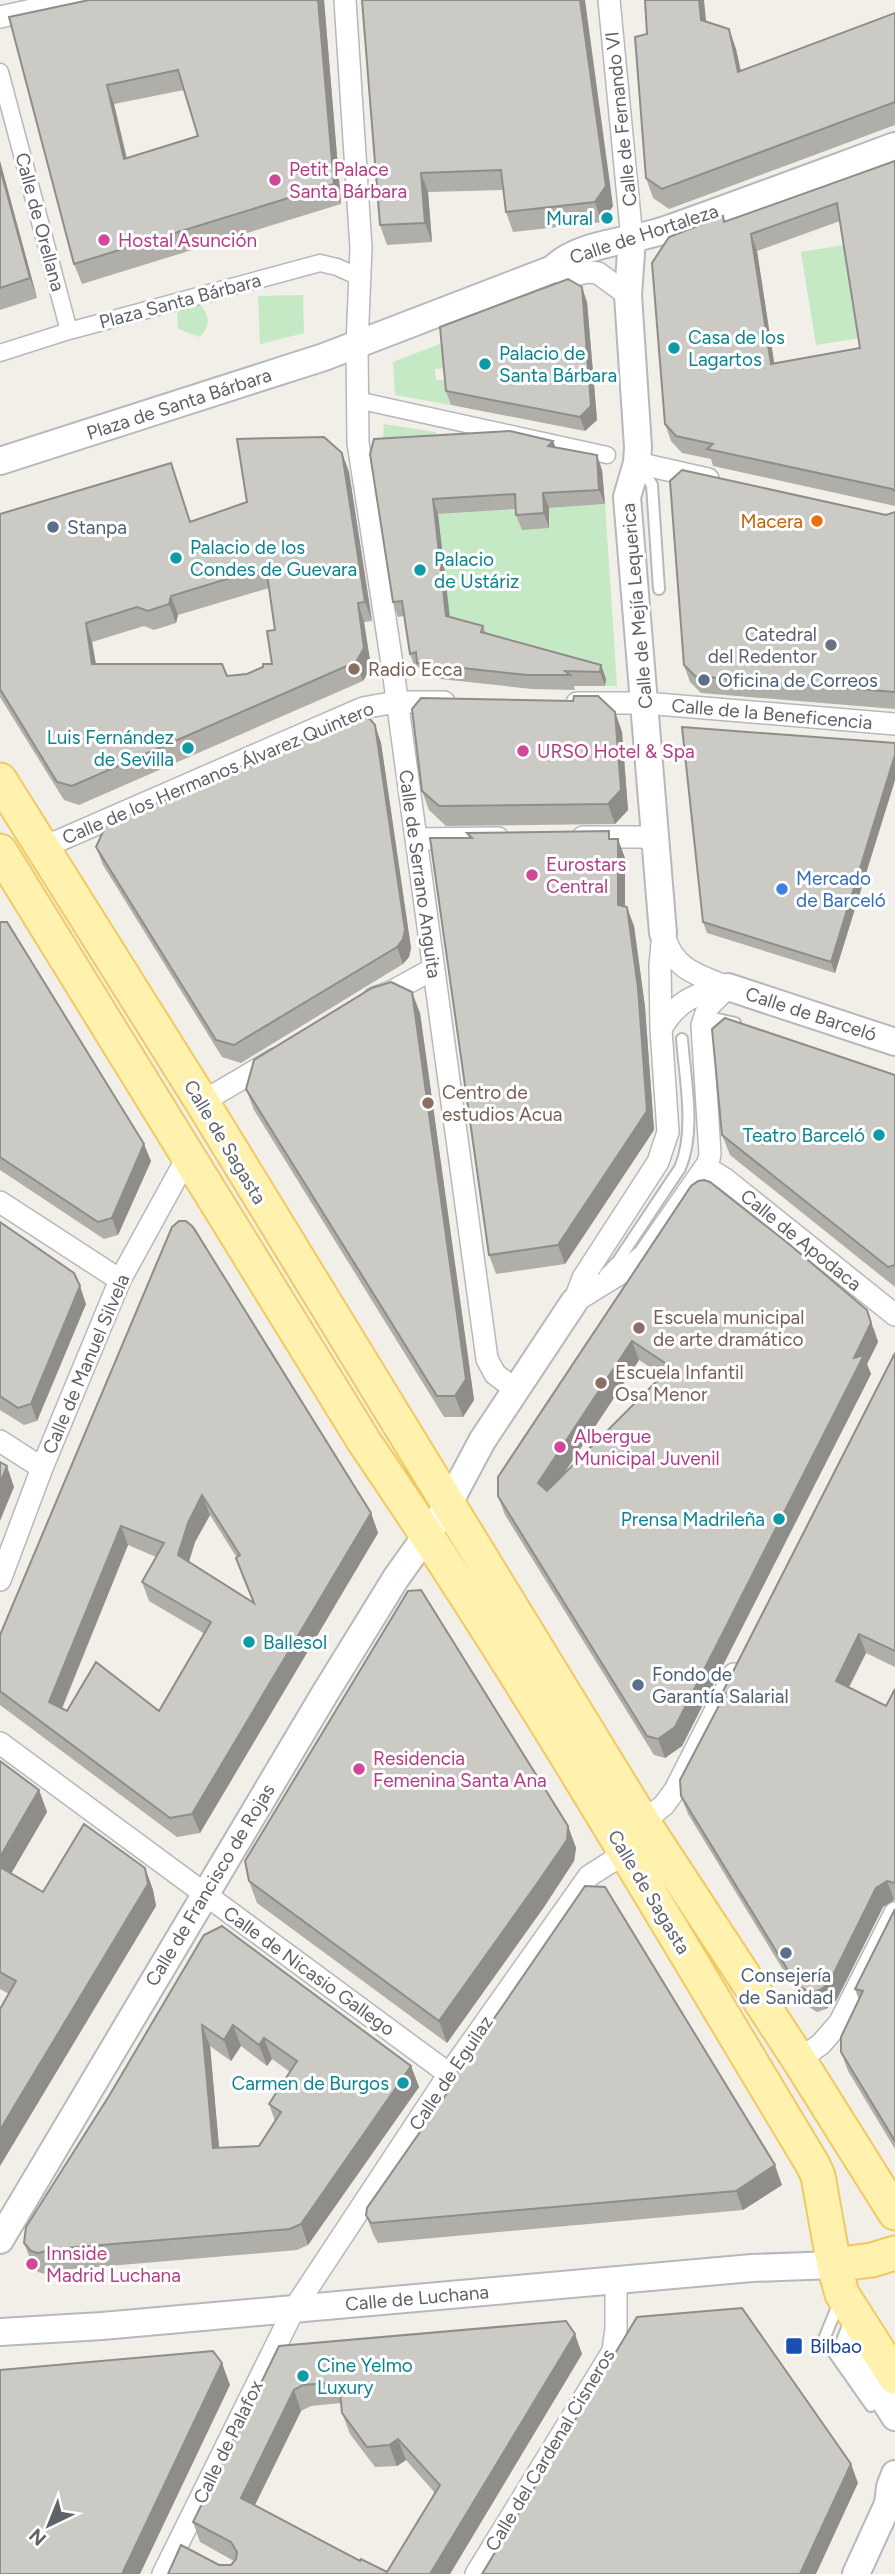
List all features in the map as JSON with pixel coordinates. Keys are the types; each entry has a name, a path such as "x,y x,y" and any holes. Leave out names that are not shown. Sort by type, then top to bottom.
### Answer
{"main road":[{"name":"Calle de Sagasta","path":"0,780 643,1822 799,2060 895,2213"},
{"name":"Calle de Sagasta","path":"0,851 10,886 188,1156 365,1443 427,1534 625,1853 813,2165 818,2176 845,2294"},
{"path":"895,2253 872,2260 845,2294 895,2377"}],"street":[{"path":"0,17 78,0"},
{"name":"Calle de Serrano Anguita","path":"345,0 361,248 357,345 359,456 416,839 487,1359 495,1374 516,1390"},
{"name":"Calle de Fernando VI","path":"609,0 632,239"},
{"name":"Calle de Orellana","path":"0,72 69,331"},
{"name":"Calle de Hortaleza","path":"357,345 553,269 564,258 617,241 665,230 895,146"},
{"name":"Calle de Mejía Lequerica","path":"448,1505 474,1453 574,1302 583,1278 658,1162 668,1132 661,1029 660,965 663,933 627,497 637,463 628,295 632,239"},
{"name":"Plaza Santa Bárbara","path":"0,353 69,331 320,264 337,267 359,277"},
{"path":"553,269 570,276 597,273 628,295"},
{"name":"Plaza de Santa Bárbara","path":"0,461 357,345"},
{"path":"357,400 607,455"},
{"path":"637,463 732,484"},
{"path":"396,702 466,702"},
{"name":"Calle de los Hermanos Álvarez Quintero","path":"42,848 363,708 396,702"},
{"name":"Calle de la Beneficencia","path":"559,703 645,704 895,724"},
{"path":"566,837 642,837 656,840"},
{"path":"416,839 513,838"},
{"name":"Calle de Mejía Lequerica","path":"574,1302 629,1268 644,1255 704,1170 710,1154 702,1032 705,1013 727,987 692,972 677,961 667,948 663,933"},
{"path":"352,1011 433,969"},
{"path":"661,1029 676,1007 687,998 710,989 727,987"},
{"name":"Calle de Barceló","path":"727,987 895,1042"},
{"path":"201,1102 297,1045"},
{"name":"Calle de Manuel Silvela","path":"0,1580 42,1468 120,1280 188,1156"},
{"name":"Calle de Apodaca","path":"704,1170 712,1171 725,1179 895,1315"},
{"path":"0,1202 120,1280"},
{"path":"0,1441 42,1468"},
{"path":"427,1534 448,1505"},
{"name":"Calle de Francisco de Rojas","path":"0,2240 204,1893 388,1589 427,1534"},
{"path":"643,1822 664,1805 675,1790 744,1654"},
{"name":"Calle de Nicasio Gallego","path":"0,1743 449,2074"},
{"name":"Calle de Eguilaz","path":"294,2309 449,2074 589,1876 625,1853"},
{"path":"799,2060 821,2044 840,2022 895,1913"},
{"name":"Calle de Luchana","path":"0,2332 752,2268 845,2294"},
{"name":"Calle del Cardenal Cisneros","path":"476,2574 612,2351 616,2328 616,2281"},
{"path":"845,2294 849,2345 883,2412"},
{"name":"Calle de Palafox","path":"163,2574 294,2309"},
{"path":"856,2574 892,2502 890,2487 895,2473"},
{"path":"177,2545 201,2557"}],"lane":[{"path":"637,463 652,485 660,589"},
{"path":"702,1032 717,1019 748,1027"},
{"path":"574,1302 618,1261 680,1168 689,1138 682,1039"}],"green space":[{"path":"844,245 860,338 816,345 801,252"},
{"path":"303,295 304,333 260,344 258,296"},
{"path":"199,303 208,320 200,337 178,329 177,308"},
{"path":"445,342 448,368 435,369 436,380 449,379 451,405 395,395 393,362"},
{"path":"384,424 435,432 437,436 383,440"},
{"path":"605,504 617,686 606,686 606,676 584,676 583,686 576,686 575,671 451,630 438,514 521,509 522,529 549,528 549,508"}],"building":[{"path":"89,0 318,0 334,184 74,264 9,17","holes":["178,70 198,136 124,159 107,85"]},
{"path":"362,0 580,0 606,186 595,202 506,212 501,170 421,173 425,223 380,225"},
{"path":"645,0 699,0 701,20 729,29 738,72 895,13 895,102 662,189 646,178 635,37 647,34"},
{"path":"895,161 895,491 707,449 713,444 676,436 665,424 652,263 669,237 723,216 724,222","holes":["837,203 860,348 771,364 751,234"]},
{"path":"0,168 30,278 0,288"},
{"name":"Palacio de Santa Bárbara","path":"568,279 582,287 591,406 580,417 446,391 440,327"},
{"name":"Palacio de Ustáriz","path":"510,431 553,441 548,446 597,455 599,490 543,493 544,513 516,515 515,494 433,499 446,616 483,626 481,632 601,665 600,672 565,671 570,675 527,675 417,663 416,652 410,654 402,601 393,602 370,454 374,439"},
{"path":"324,437 342,453 365,602 358,603 364,648 356,662 72,786 57,782 0,689 0,514 171,463 190,522 247,502 237,439","holes":["266,567 275,630 267,631 272,664 263,664 263,667 247,674 227,676 222,664 92,664 86,623 137,607 148,611 169,604 171,596"]},
{"path":"682,470 886,515 895,512 895,692 695,676 684,665 670,481"},
{"name":"URSO Hotel & Spa","path":"574,696 598,696 615,712 621,790 608,804 439,806 422,791 412,709 421,698 573,701"},
{"path":"360,715 370,719 375,725 405,930 403,939 397,947 234,1045 216,1040 96,847 106,825"},
{"name":"Mercado de Barceló","path":"682,727 895,743 895,755 831,962 703,922"},
{"path":"609,831 609,839 618,839 618,905 627,907 638,988 647,1111 558,1245 489,1255 430,838 472,838 467,833"},
{"path":"0,922 7,922 144,1144 112,1218 98,1222 0,1157"},
{"path":"391,982 412,992 466,1379 455,1396 437,1396 246,1089 254,1060 372,988"},
{"path":"725,1018 895,1075 895,1265 888,1267 722,1135 712,1029"},
{"path":"698,1181 710,1182 789,1244 867,1310 871,1323 854,1358 864,1355 675,1727 658,1739 647,1736 498,1496 498,1477 691,1186","holes":["632,1341 671,1367 547,1491 538,1483"]},
{"path":"179,1221 186,1221 193,1227 371,1513 192,1814 170,1818 0,1691 0,1635 172,1227","holes":["202,1495 240,1555 236,1558 254,1603 178,1555 188,1523","121,1526 164,1543 142,1582 211,1622 159,1711 96,1662 67,1711 49,1702"]},
{"path":"0,1222 74,1273 80,1286 31,1404 18,1408 0,1396"},
{"path":"895,1353 895,1651 859,1634 836,1681 886,1706 895,1689 895,1883 887,1881 876,1888 829,1983 811,1993 797,1985 681,1796 680,1780"},
{"path":"0,1462 7,1466 0,1483"},
{"path":"421,1590 568,1826 567,1840 439,2021 249,1881 245,1861 408,1591"},
{"path":"0,1761 39,1790 0,1857"},
{"path":"84,1824 145,1868 148,1884 0,2130 0,2009 16,1981 0,1972 0,1867 43,1892"},
{"path":"585,1886 605,1887 775,2165 736,2191 371,2223 366,2215 367,2208"},
{"path":"895,1909 895,2141 841,2052 841,2037 863,1991 855,1989"},
{"path":"222,1926 411,2066 301,2224 290,2229 54,2249 38,2253 31,2251 24,2243 26,2227 109,2096 204,1935","holes":["202,2025 224,2040 233,2025 259,2045 264,2038 297,2061 269,2104 281,2112 259,2146 213,2148"]},
{"path":"742,2308 851,2464 800,2574 482,2574 637,2317"},
{"path":"566,2321 575,2334 430,2574 168,2574 181,2545 219,2565 231,2565 236,2559 237,2552 231,2542 193,2522 279,2346","holes":["339,2382 342,2413 367,2447 389,2445 398,2439 440,2485 387,2572 361,2559 360,2561 241,2498 294,2390 303,2385"]},
{"path":"213,2351 222,2363 122,2574 0,2574 0,2370"}],"place":[{"name":"Petit Palace Santa Bárbara","path":"275,180"},
{"name":"Mural","path":"607,218"},
{"name":"Hostal Asunción","path":"104,240"},
{"name":"Casa de los Lagartos","path":"674,348"},
{"name":"Palacio de Santa Bárbara","path":"485,364"},
{"name":"Macera","path":"817,521"},
{"name":"Stanpa","path":"53,527"},
{"name":"Palacio de los Condes de Guevara","path":"176,558"},
{"name":"Palacio de Ustáriz","path":"420,570"},
{"name":"Catedral del Redentor","path":"831,645"},
{"name":"Radio Ecca","path":"354,669"},
{"name":"Oficina de Correos","path":"704,680"},
{"name":"Luis Fernández de Sevilla","path":"188,748"},
{"name":"URSO Hotel & Spa","path":"523,751"},
{"name":"Eurostars Central","path":"532,875"},
{"name":"Mercado de Barceló","path":"782,889"},
{"name":"Centro de estudios Acua","path":"428,1103"},
{"name":"Teatro Barceló","path":"879,1135"},
{"name":"Escuela municipal de arte dramático","path":"639,1328"},
{"name":"Escuela Infantil Osa Menor","path":"601,1383"},
{"name":"Albergue Municipal Juvenil","path":"560,1447"},
{"name":"Prensa Madrileña","path":"779,1519"},
{"name":"Ballesol","path":"249,1642"},
{"name":"Fondo de Garantía Salarial","path":"638,1685"},
{"name":"Residencia Femenina Santa Ana","path":"359,1769"},
{"name":"Consejería de Sanidad","path":"786,1953"},
{"name":"Carmen de Burgos","path":"403,2083"},
{"name":"Innside Madrid Luchana","path":"32,2264"},
{"name":"Bilbao","path":"794,2346"},
{"name":"Cine Yelmo Luxury","path":"303,2376"}]}
